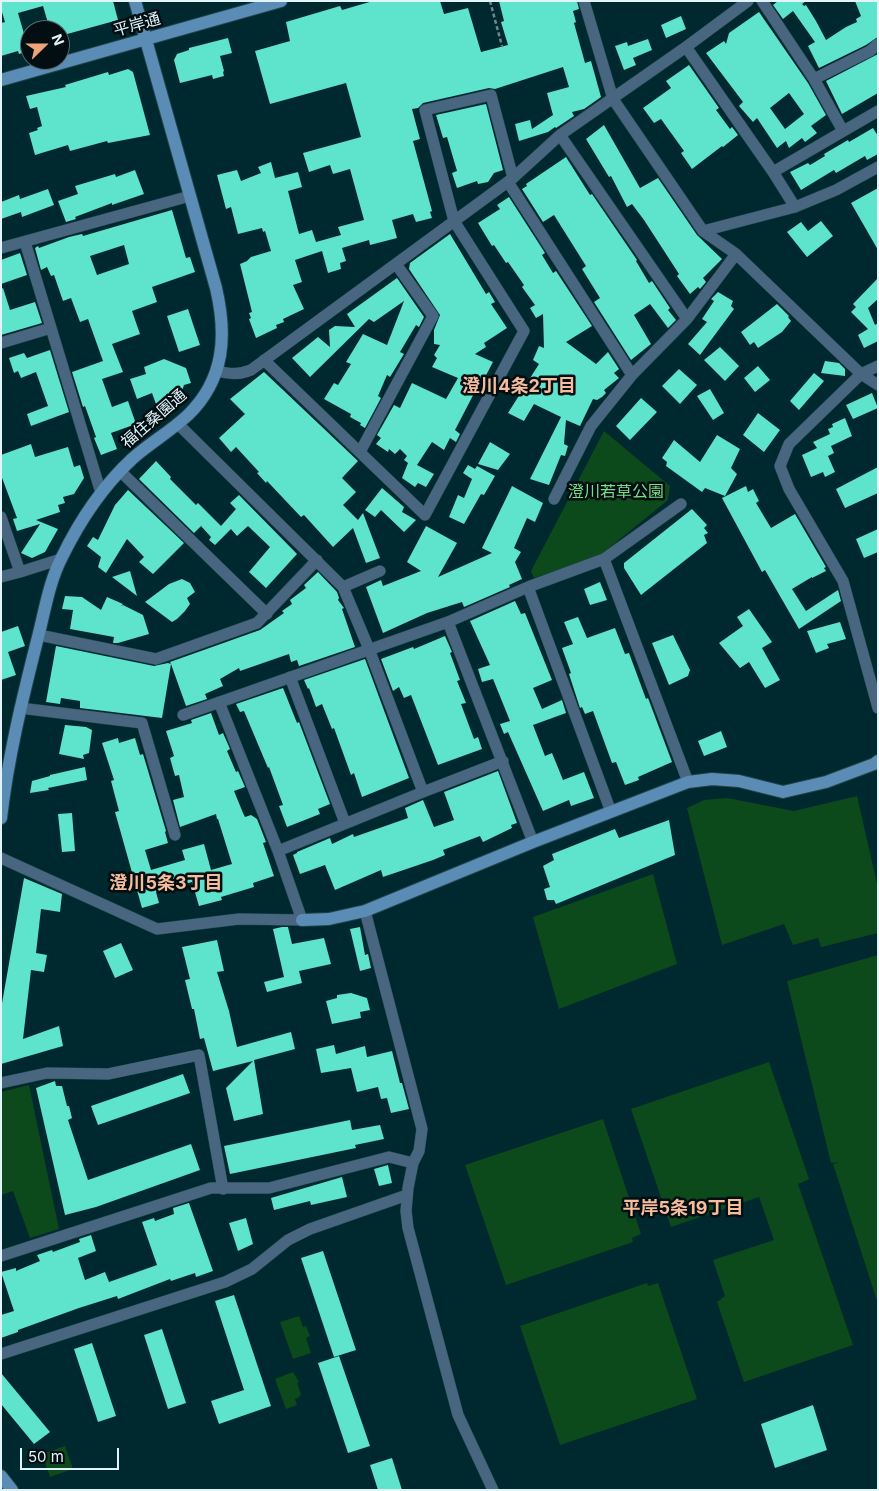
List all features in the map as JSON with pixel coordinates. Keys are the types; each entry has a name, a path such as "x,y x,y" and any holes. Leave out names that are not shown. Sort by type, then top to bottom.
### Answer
{"street":[{"name":"福住桑園通","path":"1,818 20,708 49,590 61,558 81,521 120,471 147,447 178,424 200,401 216,371 223,344 221,306 135,1"},
{"name":"平岸通","path":"1,80 281,1"},
{"path":"584,1 612,99 703,231 736,254 861,374 878,386"},
{"path":"216,371 242,374 251,370 510,180 560,135 748,1"},
{"path":"762,1 814,79 843,131"},
{"path":"814,79 870,51 878,44"},
{"path":"686,47 773,172 795,207"},
{"path":"264,360 425,515 524,331 454,221 425,110 491,95 510,180 632,376"},
{"path":"773,172 878,111"},
{"path":"560,135 687,318"},
{"path":"703,231 795,207 836,190 878,167"},
{"path":"1,248 190,196"},
{"path":"25,242 101,493"},
{"path":"554,499 591,426 632,376 687,318 736,254"},
{"path":"360,452 433,316 396,264"},
{"path":"1,343 50,328"},
{"path":"878,366 861,374 789,444 780,466 789,489 844,581 878,708"},
{"path":"178,424 343,587 369,649 423,792"},
{"path":"120,471 267,614"},
{"path":"183,715 448,622 528,587 604,559 681,504"},
{"path":"1,516 20,572"},
{"path":"1,577 61,558"},
{"path":"604,559 688,782"},
{"path":"39,635 156,659 257,623 317,560"},
{"path":"343,587 380,572"},
{"path":"528,587 611,812"},
{"path":"448,622 533,842"},
{"path":"290,677 345,823"},
{"path":"219,702 278,851 302,920"},
{"path":"20,708 142,723 175,835"},
{"path":"278,851 503,761"},
{"path":"1,858 156,929 239,918 329,919 365,911 533,842 688,782 712,778 739,781 783,792 826,782 878,762"},
{"path":"365,911 422,1129 419,1150 413,1162 407,1196 408,1228 458,1415 493,1490"},
{"path":"1,1083 47,1073 108,1074 199,1055 223,1189"},
{"path":"1,1256 211,1188 269,1188 389,1157 413,1162"},
{"path":"1,1354 224,1282 252,1269 288,1240 310,1229 407,1196"},
{"path":"1,1476 12,1490"}],"path":[{"path":"490,1 502,46"}],"green space":[{"name":"澄川若草公園","path":"604,431 670,486 668,500 598,557 534,578 531,571"},
{"path":"857,796 878,888 878,933 821,947 818,938 793,945 784,924 722,945 687,808 704,800 727,798 794,811"},
{"path":"653,874 677,964 559,1009 533,917"},
{"path":"878,955 878,1304 833,1164 839,1162 831,1163 787,981"},
{"path":"769,1062 809,1179 798,1184 853,1345 744,1382 717,1302 725,1296 713,1260 774,1240 759,1197 671,1227 631,1109"},
{"path":"29,1085 59,1229 30,1238 13,1191 1,1195 1,1092"},
{"path":"603,1119 641,1234 632,1238 633,1242 506,1285 465,1165"},
{"path":"647,1283 648,1286 658,1283 697,1399 560,1445 520,1326"},
{"path":"299,1316 303,1327 306,1326 310,1336 306,1338 311,1353 293,1359 280,1322"},
{"path":"293,1372 299,1382 297,1383 301,1394 295,1399 297,1405 286,1409 275,1379"},
{"path":"65,1446 73,1469 50,1477 42,1454"}],"building":[{"path":"1,1 113,1 118,20 70,33 70,20 47,20 43,6 18,13 20,20 20,54 18,51 1,56 1,23 5,22"},
{"path":"373,1 440,1 444,14 468,8 481,52 508,45 501,22 504,21 499,1 577,1 579,9 573,11 576,22 574,23 585,63 591,61 601,97 584,109 572,112 574,116 556,128 519,141 515,124 530,120 532,129 553,115 547,93 569,87 563,67 495,89 489,88 423,103 418,108 412,109 420,139 413,141 432,211 430,212 432,218 416,222 413,214 392,220 397,238 370,245 369,240 342,248 346,261 340,263 341,269 328,273 322,251 295,260 302,282 293,285 304,309 283,319 284,322 276,325 277,328 256,338 249,319 251,318 249,313 252,312 240,264 251,257 271,251 265,231 263,232 262,228 238,234 231,207 226,209 217,175 237,170 241,181 261,173 258,167 271,162 275,178 298,172 302,187 288,191 299,234 312,230 316,242 341,235 338,227 364,220 350,169 333,174 330,165 309,172 303,153 361,137 346,83 270,104 255,51 290,41 286,22 340,6 342,10"},
{"path":"778,1 806,1 802,4 806,5 826,40 857,22 856,19 861,16 855,1 878,1 878,37 866,45 819,68 808,46 815,42 793,11 783,19 773,5"},
{"path":"759,12 808,83 826,115 811,126 817,133 805,142 802,138 789,148 786,141 777,148 757,118 753,122 739,106 743,102 706,53 724,41 726,44 729,33","holes":["789,93 804,114 785,129 770,108"]},
{"path":"681,16 686,29 666,38 661,25"},
{"path":"228,38 232,53 220,56 224,76 213,79 212,75 180,83 174,60 177,54 189,50 189,48"},
{"path":"648,39 652,50 633,58 636,65 624,70 615,46 627,42 628,46"},
{"path":"878,54 878,93 842,114 826,81"},
{"path":"689,65 719,108 716,110 730,129 732,127 738,135 692,169 681,153 684,151 661,119 654,123 643,108 671,88 666,81"},
{"path":"128,69 133,72 150,135 108,143 107,141 70,151 68,145 35,155 29,133 38,130 37,128 42,126 37,107 30,109 26,96 66,87 65,85 108,72 109,75"},
{"path":"486,104 503,170 494,173 488,182 478,184 477,181 457,188 452,173 457,171 447,137 443,138 436,115"},
{"path":"604,125 640,188 658,178 697,235 722,259 703,278 706,282 700,289 698,287 690,294 677,276 679,274 644,220 632,204 627,207 611,176 609,177 586,139"},
{"path":"873,128 878,136 878,154 867,160 865,156 836,173 834,170 801,190 790,172 808,163 810,165 825,156 824,154"},
{"path":"566,157 590,195 592,194 637,260 649,283 652,281 670,308 668,310 676,320 668,328 650,304 634,315 651,344 631,360 594,302 600,298 582,269 586,266 554,215 543,222 522,189 527,186 526,184"},
{"path":"135,170 144,194 112,205 112,203 66,222 58,201 78,194 75,186 115,174 116,177"},
{"path":"878,188 878,250 851,203"},
{"path":"48,189 54,205 22,217 21,212 1,219 1,202 19,195 20,199"},
{"path":"509,197 545,253 542,255 553,273 556,271 592,326 566,342 596,364 608,352 619,369 614,373 619,378 604,390 606,393 602,397 597,400 593,399 580,426 566,420 564,444 568,446 565,456 561,455 549,485 530,479 561,417 534,404 524,421 508,413 539,364 533,360 539,346 544,348 543,314 536,318 530,308 535,305 522,287 524,285 508,262 506,263 494,245 492,246 478,223 500,209 497,205"},
{"path":"172,210 186,258 190,257 195,272 152,287 157,302 132,311 140,334 112,344 123,372 102,379 112,407 128,401 136,424 111,433 117,449 101,455 72,372 103,361 88,319 80,322 71,298 63,301 54,275 51,276 47,267 41,270 35,248 69,237 82,234 83,236","holes":["124,245 129,264 97,275 90,256"]},
{"path":"821,221 833,236 807,257 787,232 801,222 808,231"},
{"path":"450,234 486,294 489,292 495,302 491,304 507,328 484,343 486,347 475,354 493,362 483,381 481,380 455,430 460,434 456,442 450,438 444,450 432,442 417,465 434,474 426,487 418,483 415,487 402,478 408,463 404,460 407,456 400,449 395,454 389,449 388,452 376,444 381,438 377,435 394,405 400,408 412,383 446,399 458,378 432,367 437,358 434,355 440,345 434,344 434,330 440,315 409,269 410,263"},
{"path":"20,253 27,275 1,284 1,260"},
{"path":"397,278 424,317 419,327 416,325 400,352 404,354 390,377 387,375 378,396 381,398 365,428 360,425 361,423 350,417 351,414 324,399 334,383 338,385 351,364 346,362 363,334 387,345 404,301 374,322 369,319 310,377 292,358 318,337 330,347 329,330 335,326 355,327 347,314"},
{"path":"878,278 878,299 868,308 875,325 878,323 878,341 864,348 858,335 868,329 851,312 856,307 853,304"},
{"path":"3,288 10,310 35,302 42,323 1,335 1,289"},
{"path":"718,292 733,301 731,306 734,309 700,355 688,344 707,322 702,319 714,301 711,299"},
{"path":"777,304 789,316 791,321 782,332 758,348 754,342 750,345 741,332"},
{"path":"188,309 200,345 179,352 167,316"},
{"path":"720,347 739,366 725,381 704,360"},
{"path":"50,350 69,412 31,426 27,414 48,406 36,372 21,378 18,371 14,373 9,358 24,353 27,358"},
{"path":"164,359 186,368 191,383 184,385 182,391 166,396 165,400 156,404 152,393 137,399 130,379 146,374 144,367"},
{"path":"825,361 839,363 845,369 845,376 821,373"},
{"path":"758,366 770,380 755,392 744,378"},
{"path":"679,369 697,385 680,404 662,386"},
{"path":"264,372 358,461 342,478 356,492 343,505 358,520 363,513 380,558 366,563 353,528 333,547 304,515 301,517 267,481 266,483 257,473 259,472 236,447 231,452 219,438 245,414 230,399"},
{"path":"814,373 824,381 799,410 790,401"},
{"path":"710,389 724,413 713,420 697,396"},
{"path":"872,393 878,408 853,419 846,405"},
{"path":"641,398 657,412 630,440 616,426"},
{"path":"758,413 780,430 764,452 743,435"},
{"path":"845,418 852,436 831,446 834,453 828,456 835,472 825,477 823,472 811,477 802,455 817,448 813,442 830,434 828,429 833,427 832,424"},
{"path":"717,435 740,449 731,468 737,474 725,496 705,488 702,492 666,466 667,462 662,458 674,440 700,462"},
{"path":"490,442 510,454 498,470 478,464"},
{"path":"31,444 35,457 68,447 74,467 80,465 84,478 74,494 63,497 65,503 58,505 60,512 36,520 58,529 45,552 32,558 21,553 40,524 17,531 13,519 17,518 1,475 1,455"},
{"path":"156,461 171,477 170,479 196,505 198,503 221,526 236,509 230,503 239,495 297,554 266,588 249,572 270,547 248,526 237,536 231,529 215,545 209,540 211,537 201,526 194,533 139,479"},
{"path":"468,465 475,469 477,466 495,476 484,495 481,494 464,524 449,517 458,495 464,498 472,479 463,473"},
{"path":"878,467 878,493 845,508 836,489"},
{"path":"512,486 543,503 535,522 527,518 514,548 521,552 515,562 522,579 509,585 510,587 464,607 462,602 427,613 383,633 366,587 381,580 383,586 421,571 407,562 426,526 457,543 438,577 492,553 482,548"},
{"path":"746,486 748,492 753,489 759,501 756,503 771,528 795,514 826,567 824,568 826,571 792,589 806,611 838,590 841,601 799,629 765,570 762,572 722,498"},
{"path":"382,488 404,507 402,512 416,520 404,532 381,510 375,517 365,510"},
{"path":"128,490 184,543 153,574 139,562 144,557 127,539 106,573 98,567 101,557 87,546 93,537 98,540 115,505"},
{"path":"692,509 707,525 704,528 708,533 704,535 707,543 641,595 624,568 624,563"},
{"path":"878,529 878,552 864,558 856,539"},
{"path":"130,571 137,596 112,577"},
{"path":"318,572 337,592 338,600 344,608 342,609 355,647 299,666 297,660 291,662 289,654 240,671 239,668 220,679 223,686 205,694 207,699 186,706 170,662 260,630 284,613 282,611 292,604 290,600 306,588 304,585"},
{"path":"182,579 190,583 195,592 187,598 190,604 185,611 172,622 145,602 169,584"},
{"path":"600,582 607,600 590,605 584,589"},
{"path":"65,596 82,597 101,610 107,597 123,604 121,606 123,605 143,615 149,634 113,643 114,637 70,629 73,610 62,609"},
{"path":"515,601 521,614 525,613 552,680 533,688 542,709 562,700 566,713 533,725 545,756 552,753 563,780 584,772 594,798 571,806 569,800 543,811 508,732 504,734 500,724 510,721 493,679 482,682 478,669 490,665 470,621"},
{"path":"749,609 772,642 762,648 780,680 765,688 749,662 740,668 719,643 743,626 737,617"},
{"path":"578,617 587,638 615,628 625,654 629,653 672,762 638,777 639,780 625,785 616,762 612,763 593,711 585,714 582,707 580,708 569,674 571,673 562,648 573,644 564,622"},
{"path":"840,622 846,639 827,644 829,648 816,653 807,631"},
{"path":"18,626 25,646 8,652 16,675 1,680 1,632"},
{"path":"673,635 690,670 688,676 669,685 652,643"},
{"path":"445,636 460,680 457,681 466,703 461,704 474,739 478,737 482,749 438,765 411,695 404,698 399,687 393,691 381,659 413,647 414,649"},
{"path":"56,646 154,666 171,664 162,718 80,708 80,701 61,698 60,704 46,702"},
{"path":"365,659 409,778 362,797 354,773 351,775 334,728 332,729 322,704 316,707 304,680"},
{"path":"283,688 297,723 299,722 330,804 318,809 320,814 287,827 279,806 283,805 269,767 244,711 240,712 236,704"},
{"path":"211,713 219,735 223,733 230,749 227,751 245,787 234,791 245,817 251,815 257,819 266,842 263,843 274,876 253,883 254,887 221,897 222,900 199,906 192,882 156,892 159,903 142,908 115,812 119,811 111,781 114,780 102,743 118,738 119,743 135,738 140,755 143,754 168,843 145,850 151,870 185,860 182,850 204,844 211,870 232,864 218,819 216,814 180,827 173,800 184,797 179,775 175,776 170,758 174,756 166,731 192,723 191,720"},
{"path":"65,725 86,727 92,730 89,753 83,755 84,759 59,754"},
{"path":"721,731 727,747 704,756 698,741"},
{"path":"85,767 87,780 30,793 32,781"},
{"path":"498,771 517,823 511,825 512,828 483,842 480,836 443,850 445,855 433,860 383,877 381,870 335,890 325,865 300,874 293,855 297,852 330,838 332,844 353,834 354,837 408,818 405,808 423,800 434,827 454,820 444,792"},
{"path":"72,813 75,851 62,852 58,814"},
{"path":"669,820 675,855 556,904 554,900 547,900 544,889 550,887 543,866 554,860 552,854 615,829 619,838"},
{"path":"24,878 62,894 60,912 41,909 36,953 47,955 44,972 31,970 23,1039 59,1026 63,1046 1,1064 1,1009"},
{"path":"288,927 292,944 324,938 331,964 299,971 302,983 267,992 264,982 284,977 273,929"},
{"path":"360,927 365,955 368,954 371,968 360,971 350,929"},
{"path":"217,940 224,971 217,972 229,1011 237,1047 291,1032 295,1049 254,1060 263,1114 234,1121 226,1088 253,1061 213,1071 204,1038 200,1039 194,1009 192,1009 185,980 190,979 182,947"},
{"path":"121,943 133,970 115,978 103,951"},
{"path":"351,993 367,998 370,1010 360,1012 361,1018 332,1024 326,1001 337,998 337,995"},
{"path":"334,1045 336,1054 365,1046 367,1057 392,1051 409,1109 391,1113 387,1098 381,1099 378,1087 357,1092 351,1068 321,1073 316,1049"},
{"path":"183,1074 190,1093 98,1125 91,1106"},
{"path":"55,1081 56,1086 62,1086 67,1106 69,1106 72,1118 68,1120 88,1180 191,1144 200,1170 96,1207 65,1215 36,1088"},
{"path":"350,1120 352,1130 380,1125 384,1139 355,1145 356,1148 230,1174 224,1146"},
{"path":"388,1165 392,1183 379,1186 374,1169"},
{"path":"342,1177 347,1197 311,1205 310,1201 274,1210 271,1198"},
{"path":"189,1203 213,1271 196,1277 195,1273 171,1281 170,1279 118,1299 117,1296 79,1308 1,1338 1,1315 14,1311 1,1272 16,1268 16,1271 40,1261 37,1255 52,1250 53,1252 80,1242 79,1239 91,1235 96,1251 78,1258 85,1280 105,1272 109,1282 157,1265 142,1222 154,1218 155,1221 174,1214 173,1208"},
{"path":"246,1218 253,1244 238,1251 229,1223"},
{"path":"323,1251 356,1350 334,1357 301,1258"},
{"path":"234,1295 271,1406 219,1424 211,1401 244,1390 215,1301"},
{"path":"162,1329 186,1403 168,1409 144,1335"},
{"path":"92,1343 116,1416 98,1422 74,1349"},
{"path":"339,1356 370,1446 348,1453 318,1363"},
{"path":"1,1373 50,1432 34,1444 1,1404"},
{"path":"813,1405 827,1450 775,1468 761,1424"},
{"path":"392,1458 402,1490 378,1490 370,1465"}],"district":[{"name":"澄川4条2丁目","path":"519,387"},
{"name":"澄川5条3丁目","path":"166,884"},
{"name":"平岸5条19丁目","path":"683,1209"}]}
